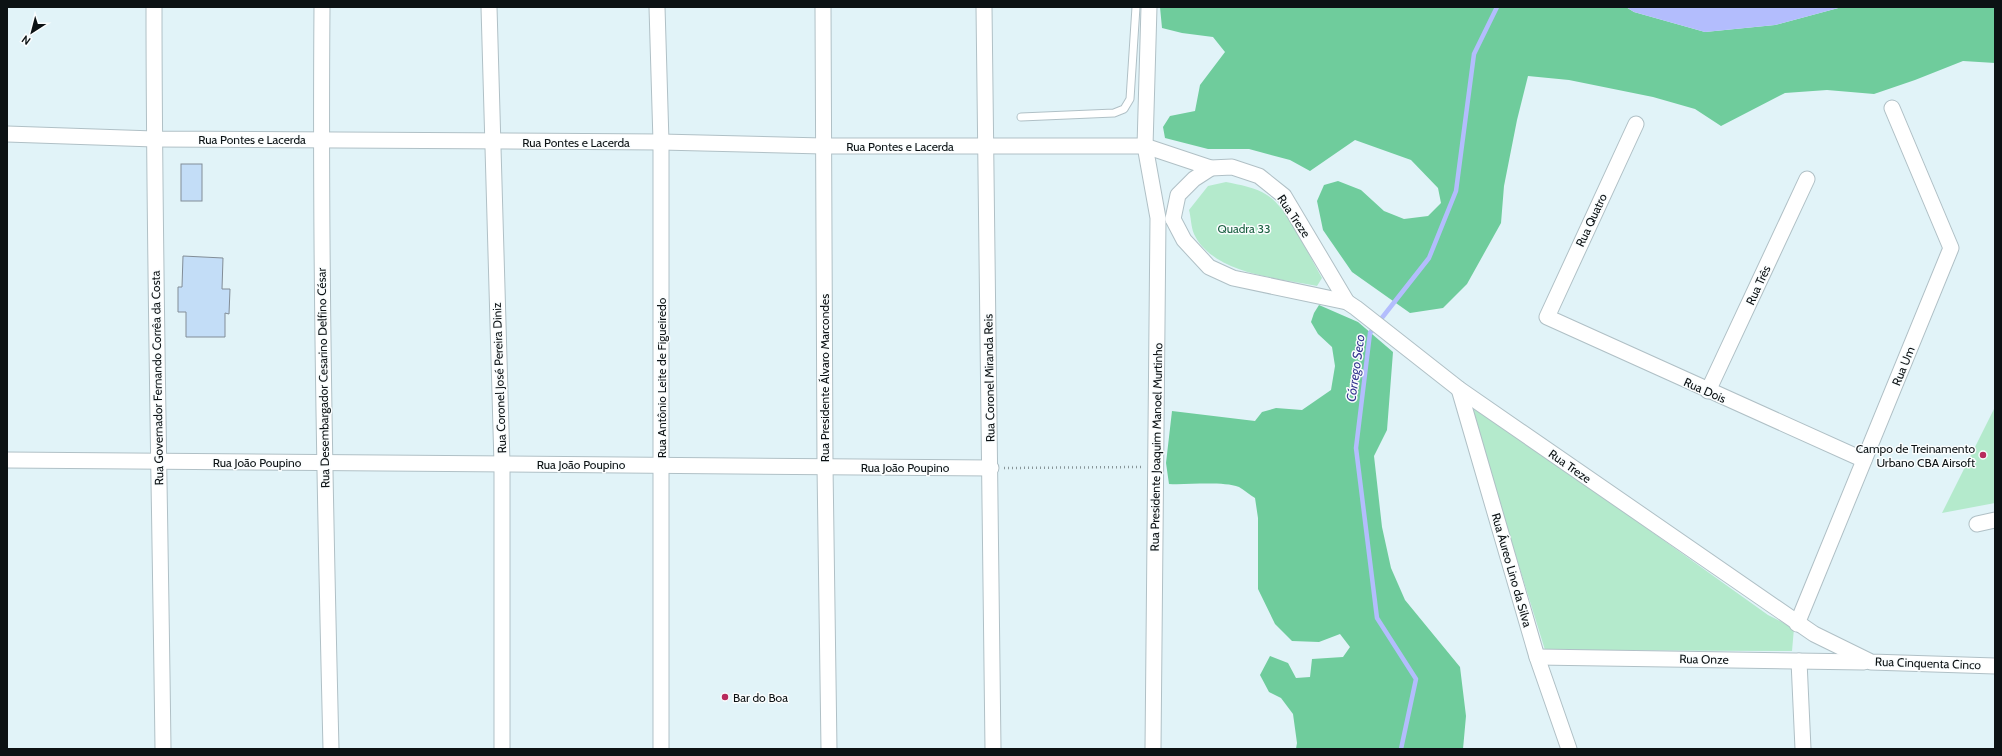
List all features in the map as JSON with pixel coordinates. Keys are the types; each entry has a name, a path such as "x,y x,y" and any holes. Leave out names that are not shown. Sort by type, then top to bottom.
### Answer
{"street":[{"name":"Rua Governador Fernando Corrêa da Costa","path":"154,7 154,221 160,461 163,749"},
{"name":"Rua Desembargador Cesarino Delfino César","path":"322,7 321,139 324,462 331,749"},
{"name":"Rua Coronel José Pereira Diniz","path":"489,7 502,464 502,749"},
{"name":"Rua Antônio Leite de Figueiredo","path":"657,7 661,142 661,749"},
{"name":"Rua Presidente Álvaro Marcondes","path":"823,7 825,466 829,749"},
{"name":"Rua Coronel Miranda Reis","path":"984,7 991,468 993,749"},
{"name":"Rua Presidente Joaquim Manoel Murtinho","path":"1149,7 1145,146 1166,219 1156,467 1153,749"},
{"name":"Rua Um","path":"1797,624 1951,248 1892,108"},
{"name":"Rua Quatro","path":"1547,317 1636,124"},
{"name":"Rua Pontes e Lacerda","path":"7,134 154,139 661,142 823,146 1145,146"},
{"name":"Rua Treze","path":"1145,146 1211,168 1232,167 1259,176 1284,196 1352,305 1459,389 1797,624"},
{"path":"1166,219 1178,195 1194,179 1211,168"},
{"name":"Rua Três","path":"1708,391 1807,179"},
{"name":"Rua Treze","path":"1166,219 1209,267 1233,278 1352,305"},
{"name":"Rua Dois","path":"1547,317 1708,391 1864,460"},
{"name":"Rua Áureo Lino da Silva","path":"1459,389 1537,657 1569,749"},
{"name":"Rua João Poupino","path":"7,460 991,468"},
{"path":"1977,524 1995,520"},
{"name":"Rua Cinquenta Cinco","path":"1797,624 1832,644 1871,662 1995,666"},
{"name":"Rua Onze","path":"1537,657 1871,662"},
{"path":"1799,661 1803,749"}],"lane":[{"path":"1021,117 1114,113 1124,108 1130,99 1136,7"}],"path":[{"path":"991,468 1156,467"}],"green space":[{"path":"1160,7 1626,7 1634,12 1705,32 1775,25 1842,7 1995,7 1995,63 1963,61 1874,94 1827,90 1785,93 1721,126 1695,109 1653,97 1569,80 1528,76 1517,120 1504,186 1501,223 1467,284 1443,308 1410,313 1352,272 1323,230 1317,201 1324,185 1338,181 1361,190 1384,211 1404,219 1428,216 1441,203 1438,188 1411,160 1355,140 1310,171 1290,160 1249,149 1208,149 1165,138 1163,127 1170,116 1195,111 1200,85 1225,52 1213,37 1182,33 1162,28"},
{"name":"Quadra 33","path":"1226,182 1258,190 1275,201 1283,210 1298,233 1322,278 1317,286 1266,277 1248,272 1231,266 1216,258 1203,247 1194,234 1189,210 1208,186"},
{"path":"1319,305 1358,322 1393,352 1387,430 1374,456 1382,527 1391,568 1405,600 1460,667 1466,716 1463,749 1296,749 1297,743 1293,714 1281,698 1269,692 1260,675 1270,656 1288,663 1296,678 1310,677 1312,659 1343,657 1350,647 1340,634 1319,642 1292,641 1275,624 1258,589 1258,518 1255,498 1239,487 1232,485 1169,484 1166,463 1172,411 1255,421 1262,412 1276,408 1302,410 1331,390 1335,366 1332,347 1318,334 1311,322"},
{"path":"1473,404 1768,615 1794,628 1792,651 1545,650 1472,414"},
{"name":"Campo de Treinamento Urbano CBA Airsoft","path":"1995,407 1995,503 1942,513"}],"water":[{"path":"1626,7 1842,7 1775,25 1705,32 1634,12"}],"building":[{"path":"181,164 202,164 202,201 181,201"},
{"path":"183,256 223,258 222,289 230,289 229,314 225,313 225,337 186,337 186,312 178,312 178,287 182,287"}],"waterway":[{"name":"Córrego Seco","path":"1401,749 1416,679 1377,618 1356,448 1370,333 1429,258 1456,191 1474,54 1497,7"}],"place":[{"name":"Campo de Treinamento Urbano CBA Airsoft","path":"1983,455"},
{"name":"Bar do Boa","path":"725,697"}]}
